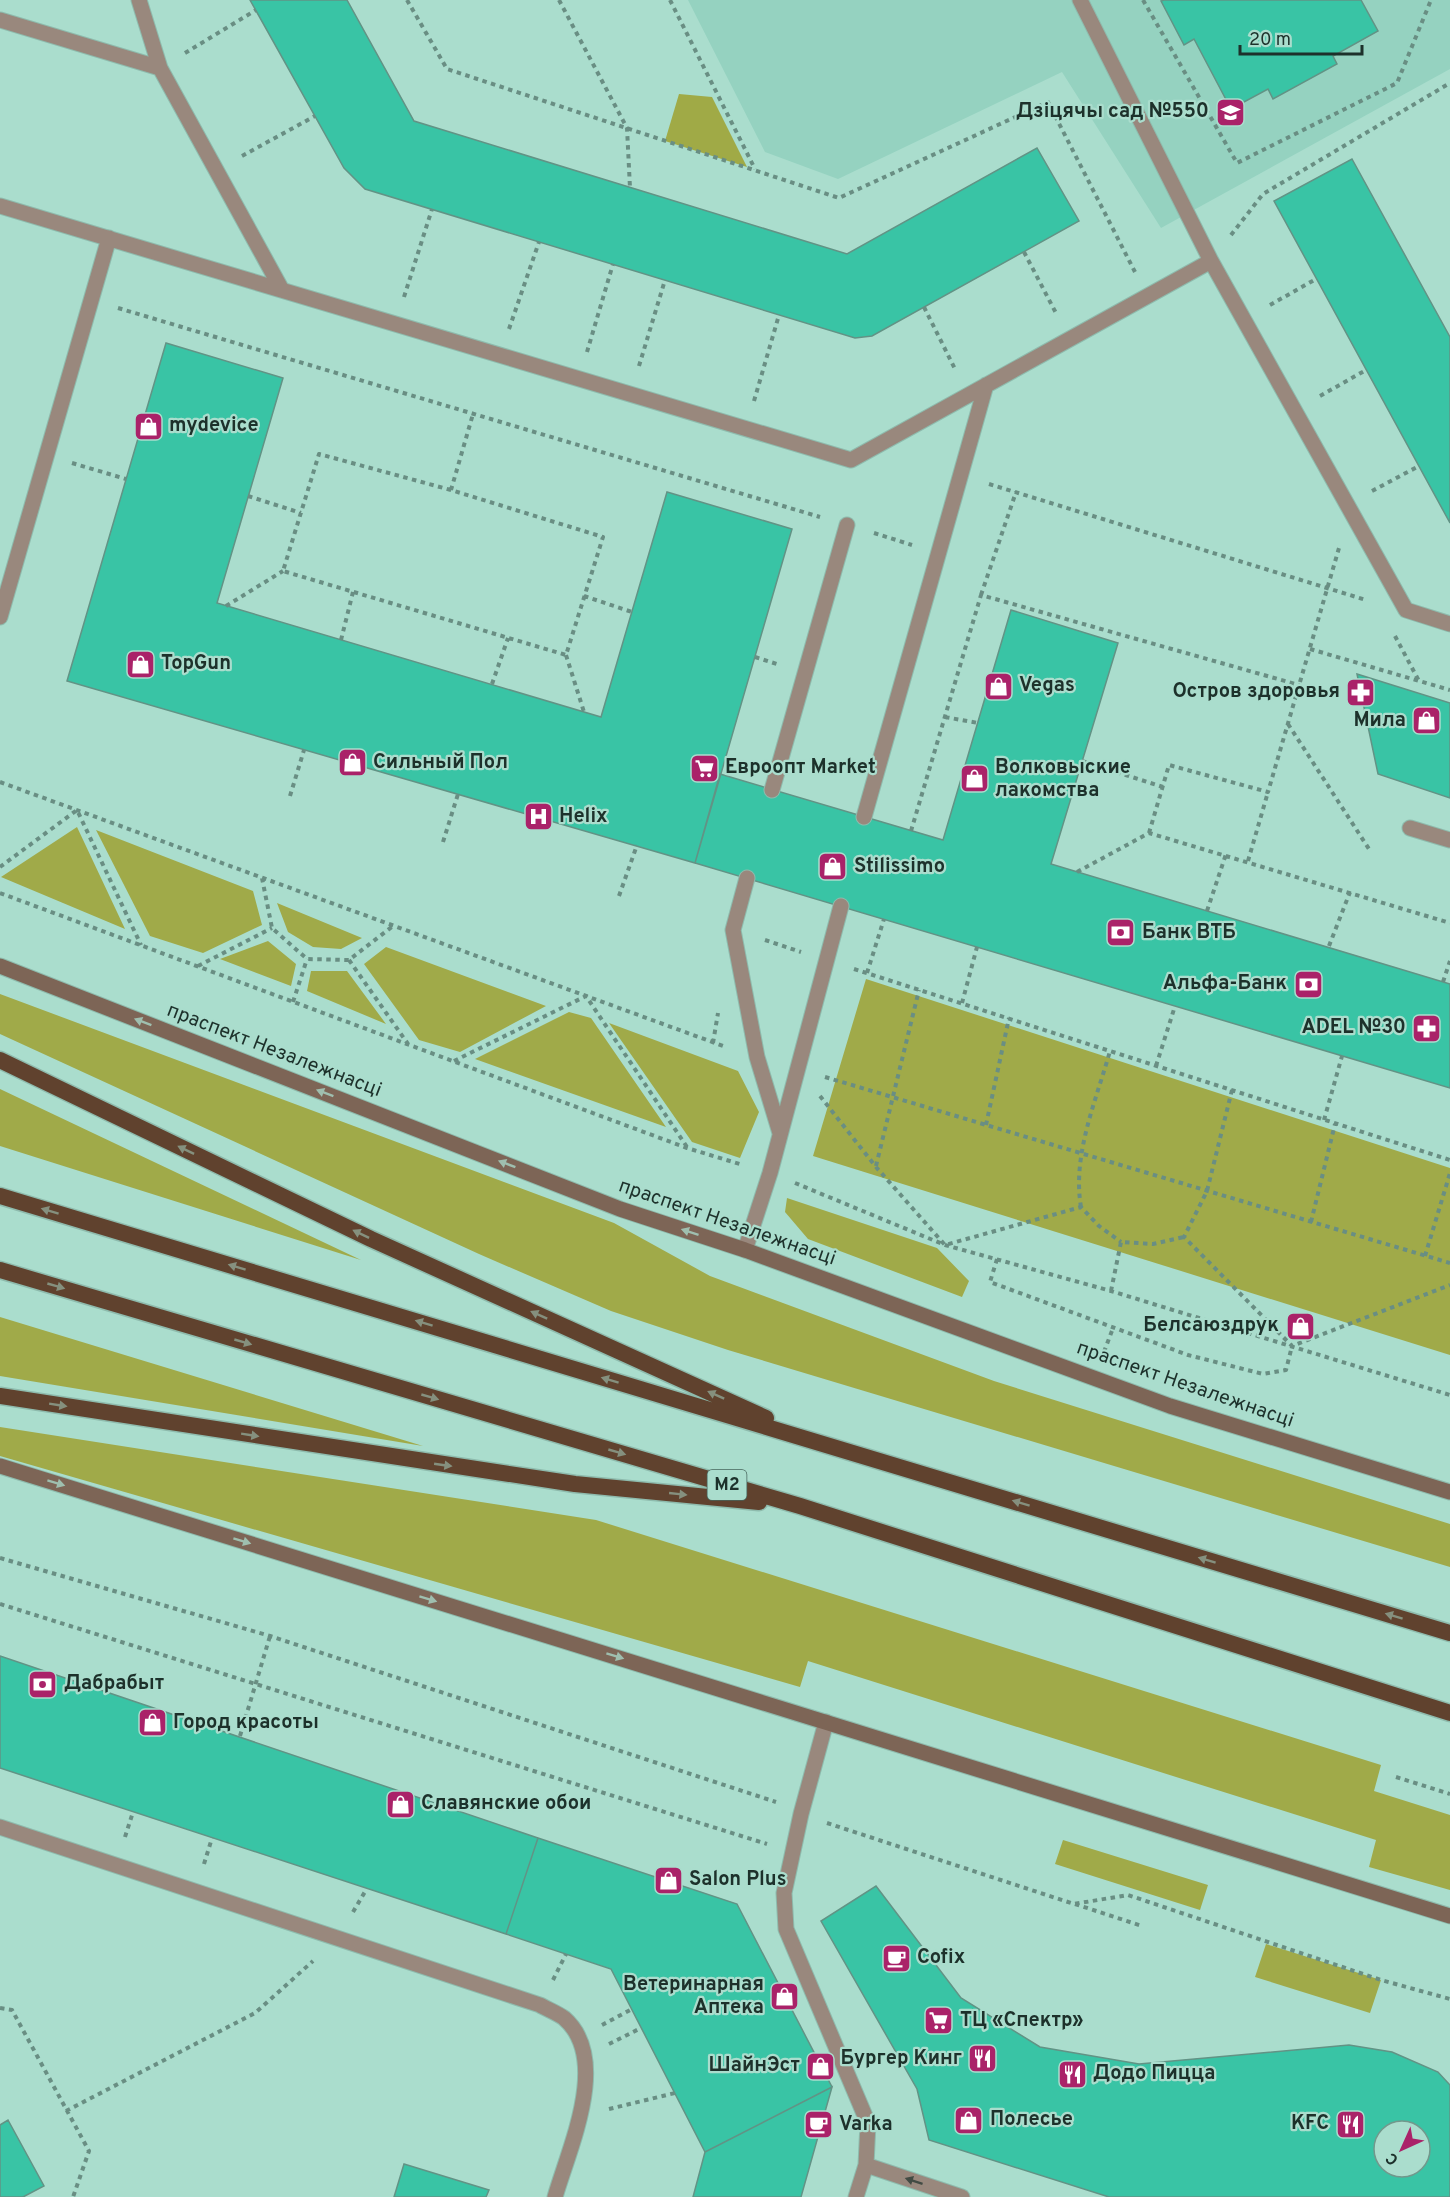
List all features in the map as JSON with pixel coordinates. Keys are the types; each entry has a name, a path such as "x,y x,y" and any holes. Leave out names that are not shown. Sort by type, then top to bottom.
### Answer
{"highway":[{"path":"0,1060 371,1239 827,1445"},
{"path":"0,1196 1450,1633"},
{"name":"М2","path":"0,1270 800,1506 1450,1713"},
{"path":"0,1396 575,1484 800,1506"}],"main road":[{"name":"праспект Незалежнасці","path":"0,966 620,1209 745,1250 1170,1406 1450,1492"},
{"path":"0,1466 1450,1916"}],"lane":[{"path":"139,0 160,68 282,290"},
{"path":"1080,0 1211,261 1406,610 1450,624"},
{"path":"0,20 160,68"},
{"path":"0,206 851,460 1211,261"},
{"path":"0,617 108,238"},
{"path":"864,817 986,385"},
{"path":"772,790 847,525"},
{"path":"1410,828 1450,840"},
{"path":"747,878 733,930 757,1057 780,1133"},
{"path":"745,1250 770,1173 841,906"},
{"path":"826,1722 801,1814 784,1893 786,1929 868,2123 866,2165 856,2197"},
{"path":"0,1827 540,2005 564,2019 577,2037 585,2057 587,2084 555,2197"},
{"path":"866,2165 962,2197"}],"path":[{"path":"407,0 447,69 839,198 1048,102 1147,296"},
{"path":"559,0 627,128 630,188"},
{"path":"670,0 755,170"},
{"path":"1143,0 1237,163 1397,83 1431,0"},
{"path":"160,68 256,10"},
{"path":"1211,261 1263,194 1450,84"},
{"path":"216,170 315,116"},
{"path":"396,324 432,209"},
{"path":"500,355 539,242"},
{"path":"1024,252 1070,339"},
{"path":"579,378 613,264"},
{"path":"1244,320 1316,279"},
{"path":"631,394 665,280"},
{"path":"91,300 939,552"},
{"path":"924,307 968,395"},
{"path":"745,428 779,315"},
{"path":"1295,411 1366,370"},
{"path":"451,490 473,414"},
{"path":"226,606 283,571 318,454 451,490 603,537 566,655 584,712"},
{"path":"46,456 126,479"},
{"path":"1347,505 1419,466"},
{"path":"960,475 1368,600"},
{"path":"911,831 981,595 1016,492"},
{"path":"248,496 301,513"},
{"path":"1248,861 1339,546"},
{"path":"283,571 566,655"},
{"path":"341,640 353,592"},
{"path":"981,595 1299,685"},
{"path":"584,596 632,612"},
{"path":"492,684 508,638"},
{"path":"1310,649 1450,690"},
{"path":"945,717 978,723"},
{"path":"1288,724 1369,849"},
{"path":"290,796 304,750"},
{"path":"1083,761 1163,787"},
{"path":"1149,833 1169,765 1268,792"},
{"path":"0,782 712,1043 757,1057"},
{"path":"443,842 458,794"},
{"path":"0,867 77,810"},
{"path":"77,810 141,946"},
{"path":"1077,872 1149,833 1226,854 1450,923"},
{"path":"619,896 637,845"},
{"path":"1207,911 1226,854"},
{"path":"262,878 272,928 307,959 349,960 393,926"},
{"path":"1329,946 1350,892"},
{"path":"0,893 687,1148 770,1173 945,1245 1111,1291 1450,1395"},
{"path":"867,973 884,919"},
{"path":"197,966 272,928"},
{"path":"733,930 1450,1160"},
{"path":"962,1003 977,947"},
{"path":"293,1002 307,959"},
{"path":"349,960 408,1044"},
{"path":"1443,982 1450,961"},
{"path":"876,1167 919,990"},
{"path":"454,1062 586,996"},
{"path":"586,996 687,1148"},
{"path":"1156,1066 1175,1006"},
{"path":"986,1125 1009,1018"},
{"path":"1110,1051 1082,1154 1077,1182 1081,1207 1099,1226 1121,1242 1153,1244 1184,1237"},
{"path":"1324,1120 1342,1056"},
{"path":"798,1069 1450,1263"},
{"path":"798,1069 876,1167 945,1245"},
{"path":"1184,1237 1207,1191 1232,1090"},
{"path":"1311,1222 1336,1123"},
{"path":"1425,1256 1450,1173"},
{"path":"945,1245 1081,1207"},
{"path":"1184,1237 1292,1346"},
{"path":"1111,1291 1121,1242"},
{"path":"997,1259 990,1282 1188,1355 1263,1374 1286,1370 1292,1346"},
{"path":"1292,1346 1450,1285"},
{"path":"0,1558 270,1636 763,1798 801,1814 1142,1926"},
{"path":"0,1604 792,1852"},
{"path":"240,1736 270,1636"},
{"path":"1395,1777 1450,1794"},
{"path":"66,2112 255,2013 338,1939 366,1890"},
{"path":"1074,1904 1128,1894 1381,1980 1450,1999"},
{"path":"0,2008 12,2010 89,2151 73,2197"},
{"path":"578,2117 675,2093"}],"shaded area":[{"name":"Дзіцячы сад №550","path":"688,0 1450,0 1450,69 1161,228 1062,72 838,179 765,152"}],"green space":[{"path":"679,94 712,97 747,167 665,141"},
{"path":"77,827 125,929 1,877"},
{"path":"96,830 253,891 262,925 203,953 150,936"},
{"path":"277,903 362,938 341,949 313,947 288,932"},
{"path":"268,941 296,964 291,986 220,959"},
{"path":"386,947 546,1006 460,1052 419,1040 364,964"},
{"path":"311,971 347,971 386,1024 307,991"},
{"path":"866,979 1450,1168 1450,1355 813,1156"},
{"path":"0,994 614,1223 710,1276 994,1381 1450,1524 1450,1567 728,1350 611,1311 479,1254 0,1034"},
{"path":"569,1012 591,1018 666,1127 475,1059"},
{"path":"609,1023 738,1071 759,1112 740,1158 692,1142"},
{"path":"0,1089 361,1260 0,1146"},
{"path":"787,1198 937,1248 969,1281 962,1297 808,1239 785,1212"},
{"path":"0,1317 423,1446 0,1376"},
{"path":"0,1427 596,1520 1381,1765 1374,1791 1450,1815 1450,1890 1369,1867 1376,1840 808,1661 800,1687 0,1456"},
{"path":"1063,1840 1208,1885 1200,1910 1055,1864"},
{"path":"1266,1944 1381,1980 1370,2013 1255,1977"}],"building":[{"path":"250,0 347,0 414,121 847,254 1037,148 1079,221 872,336 855,338 365,189 344,168"},
{"path":"1361,0 1378,31 1333,56 1337,64 1273,99 1268,89 1231,109 1194,39 1184,45 1161,1"},
{"path":"1352,159 1450,337 1450,523 1274,201"},
{"path":"166,343 283,378 217,603 601,717 667,492 792,529 695,863 67,681"},
{"path":"1011,610 1118,643 1051,864 1450,984 1450,1088 695,863 720,774 943,840"},
{"path":"1357,674 1450,703 1450,798 1378,774"},
{"path":"0,1656 538,1838 506,1934 0,1768"},
{"path":"538,1838 737,1904 832,2087 705,2152 611,1969 506,1934"},
{"name":"ТЦ «Спектр»","path":"876,1886 961,1998 1040,2047 1139,2064 1349,2045 1392,2052 1438,2072 1450,2085 1450,2197 1109,2197 929,2140 917,2089 821,1921"},
{"path":"832,2087 801,2197 693,2197 705,2152"},
{"path":"8,2120 44,2186 23,2197 0,2197 0,2125"},
{"path":"404,2164 489,2190 486,2197 394,2197"}],"place":[{"name":"Дзіцячы сад №550","path":"1230,112"},
{"name":"mydevice","path":"148,426"},
{"name":"TopGun","path":"140,664"},
{"name":"Vegas","path":"998,686"},
{"name":"Остров здоровья","path":"1361,692"},
{"name":"Мила","path":"1427,721"},
{"name":"Сильный Пол","path":"352,763"},
{"name":"Евроопт Market","path":"704,768"},
{"name":"Волковыские лакомства","path":"974,779"},
{"name":"Helix","path":"538,817"},
{"name":"Stilissimo","path":"833,867"},
{"name":"Банк ВТБ","path":"1121,933"},
{"name":"Альфа-Банк","path":"1308,984"},
{"name":"ADEL №30","path":"1427,1028"},
{"name":"Белсаюздрук","path":"1300,1326"},
{"name":"Дабрабыт","path":"43,1684"},
{"name":"Город красоты","path":"152,1723"},
{"name":"Славянские обои","path":"400,1804"},
{"name":"Salon Plus","path":"668,1880"},
{"name":"Cofix","path":"896,1958"},
{"name":"Ветеринарная Аптека","path":"785,1997"},
{"name":"ТЦ «Спектр»","path":"939,2021"},
{"name":"Бургер Кинг","path":"983,2059"},
{"name":"ШайнЭст","path":"821,2066"},
{"name":"Додо Пицца","path":"1072,2074"},
{"name":"Полесье","path":"969,2120"},
{"name":"KFC","path":"1350,2124"},
{"name":"Varka","path":"818,2125"}]}
